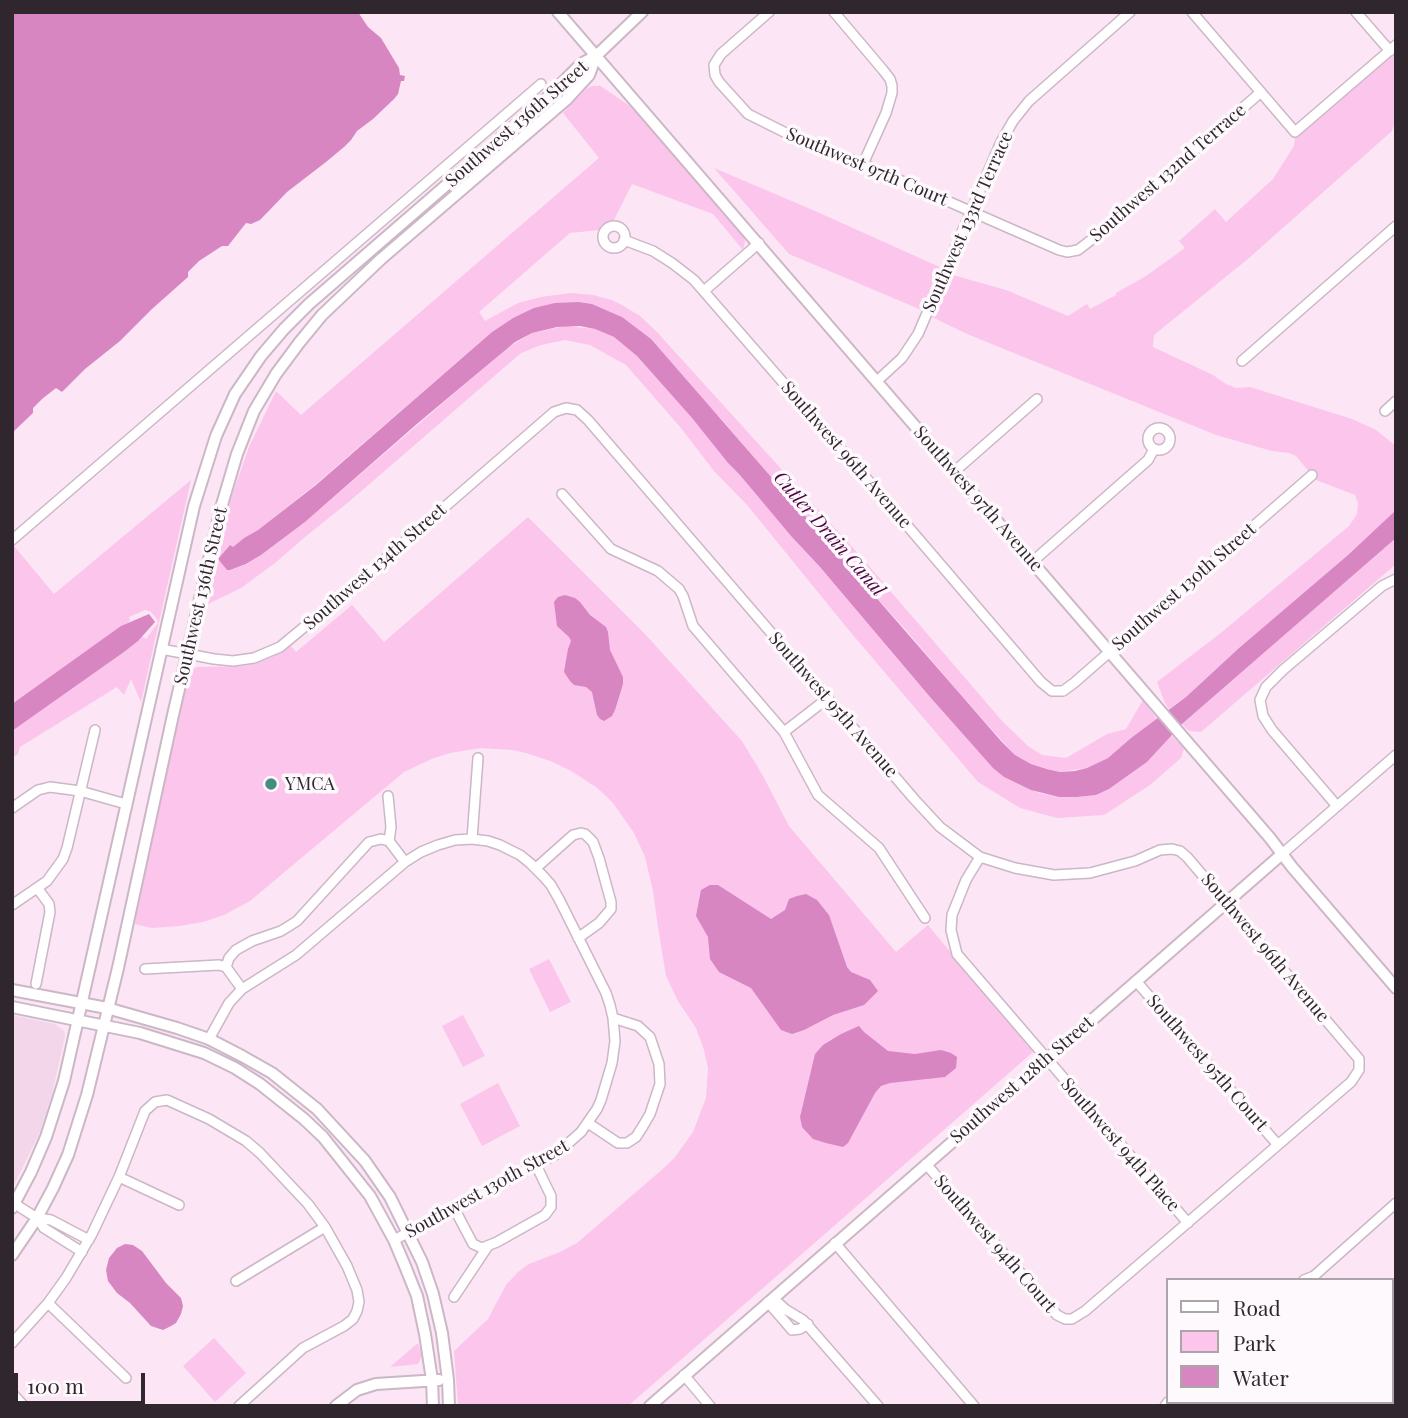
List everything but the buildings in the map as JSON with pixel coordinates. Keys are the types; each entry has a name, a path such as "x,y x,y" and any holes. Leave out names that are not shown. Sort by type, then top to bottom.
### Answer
{"street":[{"name":"Southwest 97th Avenue","path":"558,12 1181,734 1396,988"},
{"name":"Southwest 136th Street","path":"14,1206 46,1137 64,1081 194,506 216,436 235,394 284,328 309,304 538,106 581,64 596,56 642,12"},
{"name":"Southwest 97th Court","path":"769,12 718,57 715,65 715,75 724,89 754,118 1059,250 1073,252"},
{"path":"834,12 888,76 892,86 886,113 863,164"},
{"name":"Southwest 133rd Terrace","path":"877,381 898,362 912,344 1007,131 1018,114 1130,12"},
{"path":"1192,12 1295,132 1393,48 1356,12"},
{"name":"Southwest 136th Street","path":"12,1255 37,1218 68,1155 87,1095 221,508 237,454 254,411 299,343 338,299 566,100 589,75 596,56"},
{"name":"Southwest 136th Street","path":"12,540 541,84"},
{"name":"Southwest 132nd Terrace","path":"1073,252 1091,240 1261,92"},
{"path":"1242,361 1396,226"},
{"name":"Southwest 96th Avenue","path":"624,240 672,262 705,291 1041,682 1052,691"},
{"path":"705,291 759,243"},
{"path":"955,471 1037,399"},
{"path":"1385,411 1396,401"},
{"name":"Southwest 134th Street","path":"161,649 222,661 265,654 285,644 548,417 563,409"},
{"name":"Southwest 95th Avenue","path":"563,409 577,410 588,420 935,822 980,856 1016,868 1070,875 1110,869 1167,849"},
{"path":"1032,562 1148,460 1154,449"},
{"name":"Southwest 130th Street","path":"1052,691 1063,691 1069,687 1312,475"},
{"path":"562,494 611,549 658,570 679,589 693,626 784,732 818,795 879,848 925,918"},
{"path":"1337,806 1272,730 1261,712 1260,700 1266,687 1283,670 1382,586 1395,580"},
{"path":"784,732 828,698"},
{"path":"12,905 38,889 53,875 65,853 95,730"},
{"name":"Southwest 128th Street","path":"650,1406 1396,755"},
{"path":"209,1040 229,1003 242,989 296,955 405,862 438,845 472,839 478,758"},
{"path":"12,808 46,787 80,791 126,804"},
{"path":"388,796 391,827 389,841"},
{"path":"536,868 573,835 585,834 593,842 611,909 599,923 578,938"},
{"path":"226,967 236,950 281,931 297,921 369,842 381,839 389,841 405,862"},
{"name":"Southwest 130th Street","path":"394,1240 565,1148 588,1123 601,1100 612,1063 615,1041 613,1018 606,993 551,886 536,868 520,855 493,842 472,839"},
{"name":"Southwest 96th Avenue","path":"1167,849 1184,854 1358,1057 1360,1067 1353,1079 1278,1145"},
{"name":"Southwest 94th Place","path":"980,856 953,911 950,928 961,960 1188,1223"},
{"path":"36,984 50,912 50,905 38,889"},
{"path":"145,969 219,965 226,967 242,989"},
{"name":"Southwest 95th Court","path":"1136,981 1278,1145"},
{"path":"12,989 107,1008 209,1040 272,1073 328,1119 365,1161 390,1197 422,1262 442,1333 449,1406"},
{"path":"12,1007 140,1032 204,1053 260,1084 317,1131 370,1196 394,1240 417,1296 432,1380 433,1406"},
{"path":"588,1123 618,1143 627,1143 636,1137 650,1114 660,1083 659,1064 650,1037 638,1026 613,1018"},
{"path":"12,1343 48,1303 82,1252 119,1177 144,1112 155,1102 164,1100 209,1119 246,1141 260,1153 308,1204 325,1227 357,1290 359,1303 353,1319 303,1348 239,1406"},
{"path":"306,1121 317,1109"},
{"path":"317,1131 328,1119"},
{"path":"1188,1223 1278,1145"},
{"name":"Southwest 94th Court","path":"926,1164 1057,1315 1067,1319 1083,1313 1188,1223"},
{"path":"454,1208 473,1244 482,1248 488,1247 549,1212 551,1196 536,1165"},
{"path":"119,1177 179,1205"},
{"path":"1313,1278 1396,1203"},
{"path":"14,1206 37,1218 51,1220 89,1240"},
{"path":"37,1218 44,1228 82,1252"},
{"path":"236,1281 325,1227"},
{"path":"835,1243 974,1406"},
{"path":"454,1297 488,1247"},
{"path":"771,1300 792,1330 808,1324"},
{"path":"771,1300 798,1315 808,1324 878,1406"},
{"path":"48,1303 126,1378"},
{"path":"684,1376 710,1406"},
{"path":"336,1406 357,1390 376,1384 448,1380"},
{"path":"12,1393 24,1406"},
{"path":"1363,1406 1372,1404"}],"shaded area":[{"path":"12,1015 55,1024 64,1031 65,1036 52,1094 39,1134 12,1189"}],"green space":[{"path":"1396,49 1396,118 1392,131 1249,258 1154,335 1153,347 1236,388 1250,387 1352,419 1376,430 1396,446 1396,510 1348,555 1169,709 1157,682 1222,632 1349,526 1357,514 1358,503 1355,495 1316,480 1296,456 1289,453 1272,451 1216,435 967,334 930,316 949,274 1006,290 1068,316 1087,304 1090,309 1116,295 1185,248 1179,241 1215,209 1226,222 1273,179 1294,146 1295,138"},
{"path":"599,85 630,106 671,150 742,233 745,241 743,250 713,214 632,184 614,220 604,224 600,230 570,233 479,312 485,321 518,303 571,293 612,300 640,316 862,558 1003,722 1028,746 1042,755 1066,758 1107,734 1126,729 1143,700 1157,719 1108,758 1087,768 1060,772 1031,764 1015,755 722,420 622,317 592,304 579,302 513,318 492,332 316,484 258,530 233,547 230,545 219,558 230,501 249,447 276,391 301,415 599,158 563,113 586,89"},
{"path":"714,168 942,268 924,311 789,254"},
{"path":"565,326 595,329 614,337 637,356 930,697 1004,777 1039,793 1059,797 1096,795 1147,762 1171,735 1184,748 1181,758 1150,785 1104,815 1057,818 1020,808 978,782 748,506 714,471 626,365 590,345 565,340 521,353 275,563 241,588 208,604 218,559 230,570 261,555 305,522 507,348 532,333"},
{"path":"191,480 141,702 131,679 124,695 117,687 20,747 18,754 12,758 12,731 124,652 142,636 146,639 158,623 150,611 145,610 129,617 130,621 12,704 12,547 14,546 54,594"},
{"path":"528,517 644,633 742,741 789,826 896,952 928,925 1033,1052 628,1406 458,1406 454,1351 488,1319 506,1285 518,1272 529,1264 577,1243 675,1157 693,1132 706,1098 708,1068 704,1050 696,1028 666,976 645,857 634,833 604,794 571,771 526,753 481,748 450,753 404,772 250,901 224,915 203,922 152,928 135,924 191,671 197,667 257,663 291,646 296,652 352,605 384,642"},
{"path":"1396,538 1396,564 1201,732 1189,731 1182,724"},
{"path":"549,959 571,1002 550,1012 529,969"},
{"path":"463,1015 485,1056 463,1067 442,1026"},
{"path":"498,1083 520,1126 482,1146 460,1104"},
{"path":"214,1338 246,1373 215,1402 183,1366"},
{"path":"418,1343 422,1356 418,1364 390,1367"}],"water":[{"path":"12,12 358,12 368,27 381,38 399,68 400,75 405,76 394,99 357,131 344,147 287,192 260,220 246,223 228,246 222,246 199,261 188,272 188,277 120,341 62,392 56,388 42,399 33,408 33,413 12,433"},
{"path":"555,303 592,304 622,317 651,339 1001,741 1015,755 1047,769 1075,771 1108,758 1186,697 1396,510 1396,538 1182,724 1147,762 1109,789 1096,795 1077,797 1059,797 1031,790 1004,777 993,768 637,356 614,337 595,329 580,326 557,327 532,333 515,342 305,522 261,555 230,570 218,559 230,545 233,547 258,530 316,485 492,332 534,308"},
{"path":"565,595 575,598 590,615 606,627 610,650 623,677 615,710 612,716 604,721 597,715 592,692 586,687 574,685 564,672 571,641 557,626 554,602"},
{"path":"149,614 155,622 138,641 12,731 12,704 121,626"},
{"path":"710,885 718,885 771,919 785,910 789,899 806,894 817,900 829,915 847,967 851,972 870,980 878,991 864,1005 833,1015 804,1030 792,1034 781,1030 751,988 719,972 710,959 708,937 696,916 701,890"},
{"path":"859,1026 888,1051 915,1054 941,1050 951,1053 957,1057 956,1068 945,1077 881,1086 848,1143 843,1147 813,1139 802,1127 800,1117 815,1054 823,1045"},
{"path":"125,1244 133,1245 142,1251 181,1298 183,1306 176,1323 163,1330 151,1326 108,1281 106,1270 109,1258 117,1248"}],"place":[{"name":"YMCA","path":"271,784"}],"water label":[{"name":"Cutler Drain Canal","path":"829,534"}]}
